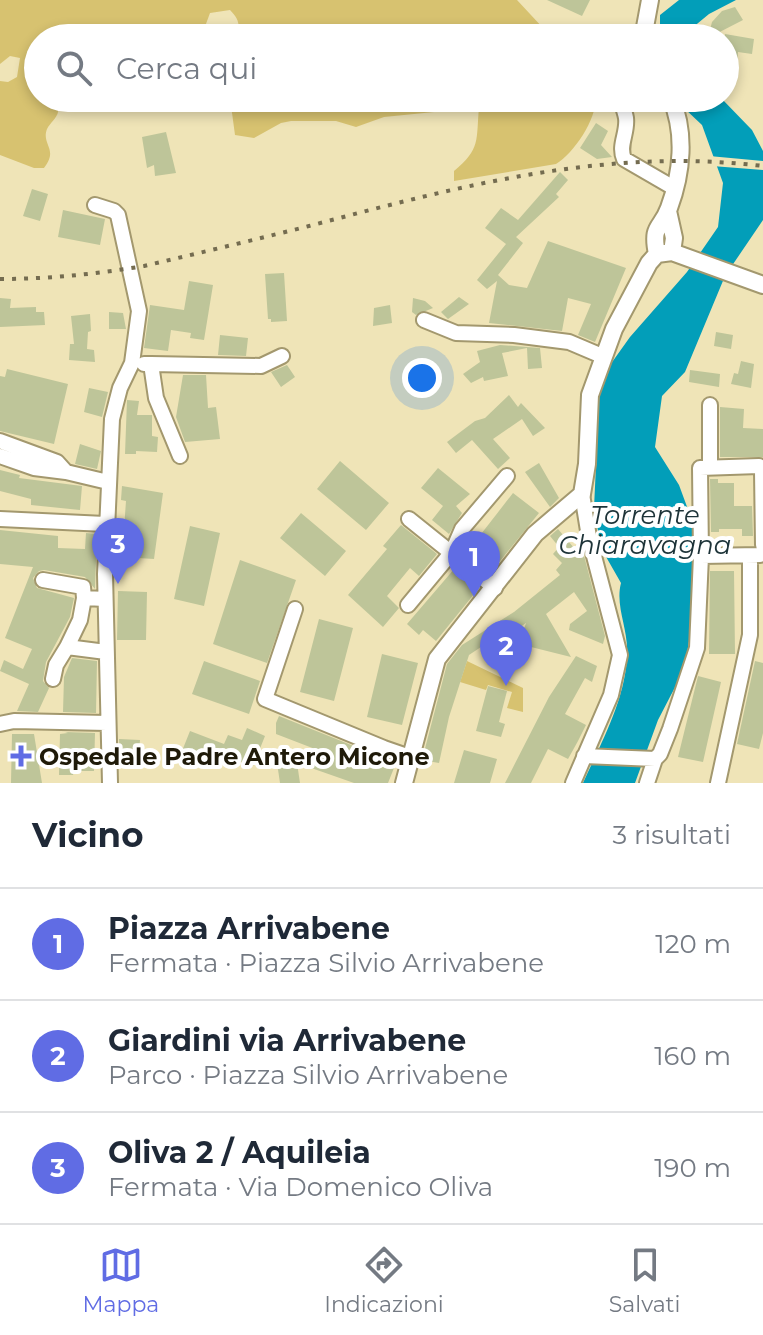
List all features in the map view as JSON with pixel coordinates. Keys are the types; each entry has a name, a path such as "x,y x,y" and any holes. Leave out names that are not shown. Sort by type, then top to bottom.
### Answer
{"street":[{"path":"646,24 650,0"},
{"path":"624,112 626,131 620,151 624,159 674,188"},
{"path":"573,783 588,757 611,695 620,655 589,537 582,494 587,464 590,395 602,356 642,274 671,254 674,238 668,211 681,142 675,112"},
{"path":"95,205 114,211 121,226 139,311 132,363 120,388 112,419 105,524 110,783"},
{"path":"671,254 763,285"},
{"path":"424,320 456,333 514,335 569,342 602,356"},
{"path":"132,363 261,366 282,356"},
{"path":"151,364 156,398 180,456"},
{"path":"710,405 710,467"},
{"path":"0,441 57,462 66,472"},
{"path":"0,456 34,468 108,482"},
{"path":"588,757 651,759 660,754 670,729 697,648 701,556 700,468 759,466 762,471 763,545"},
{"path":"408,605 452,552 462,529 507,476"},
{"path":"404,783 433,668 443,650 535,534 582,494"},
{"path":"0,519 105,524"},
{"path":"409,519 495,588"},
{"path":"701,556 757,555 756,638 718,783"},
{"path":"43,580 83,587 80,620 56,665 53,679"},
{"path":"84,598 105,599"},
{"path":"295,609 265,699 410,757"},
{"path":"67,647 106,652"},
{"path":"0,724 14,721 107,723"},
{"path":"647,783 651,759"}],"shaded area":[{"path":"0,0 517,0 539,24 238,24 230,10 210,13 206,24 24,24 24,112 58,112 47,129 50,156 44,168 34,168 0,155 0,81 8,82 17,77 20,58 10,56 0,64"},
{"path":"232,112 434,112 384,117 356,127 336,121 291,121 254,138 235,135"},
{"path":"479,112 593,112 583,135 556,164 454,181 454,171 473,150"},
{"path":"467,661 523,688 523,712 507,708 512,692 488,685 486,690 460,682"}],"water":[{"path":"679,0 736,0 697,24 660,24 660,15"},
{"name":"Torrente Chiaravagna","path":"688,112 735,112 752,130 763,151 763,220 725,276 685,372 662,396 655,447 679,485 693,523 693,614 685,668 658,720 635,783 583,783 618,703 627,652 620,600 621,583 601,548 594,508 600,379 630,337 687,272 718,227 723,183 702,125"}],"pier":[{"path":"709,156 763,161 763,170 712,166"}],"building":[{"path":"547,0 590,0 582,16"},
{"path":"735,7 743,20 735,24 712,24 722,11"},
{"path":"739,36 754,39 752,54 739,52"},
{"path":"596,123 608,131 601,145 612,157 597,159 580,148"},
{"path":"166,132 176,173 155,176 154,165 147,168 142,137"},
{"path":"560,172 568,180 556,194 559,197 516,237 523,243 498,275 509,285 527,288 548,241 626,268 595,342 578,335 591,304 568,298 562,331 489,323 497,281 487,289 477,280 506,244 485,228 501,208 518,220"},
{"path":"32,189 48,194 40,221 23,216"},
{"path":"63,210 105,219 100,245 58,237"},
{"path":"284,273 287,321 271,322 268,319 265,274"},
{"path":"189,281 213,285 204,340 190,338 191,333 171,330 168,351 144,348 150,305 184,310"},
{"path":"459,297 469,304 448,319 441,312"},
{"path":"0,298 11,299 10,308 36,307 36,312 44,312 45,325 0,327"},
{"path":"413,298 425,301 433,308 416,315 412,312"},
{"path":"390,305 392,323 373,326 374,308"},
{"path":"109,312 123,313 126,329 109,329"},
{"path":"90,314 91,331 88,332 87,349 94,350 95,362 69,360 70,344 74,344 71,316"},
{"path":"716,332 733,335 731,349 714,346"},
{"path":"220,335 248,338 246,356 218,355"},
{"path":"500,345 540,348 542,368 528,369 527,348 502,353 508,376 484,381 483,377 471,383 463,374 480,362 477,351"},
{"path":"741,361 754,364 751,388 731,384 734,373 738,374"},
{"path":"287,365 295,377 281,387 271,372"},
{"path":"7,369 68,384 54,444 0,431 0,376 5,377"},
{"path":"690,370 720,374 719,387 689,382"},
{"path":"183,375 206,375 208,408 216,407 220,439 185,442 176,417"},
{"path":"89,388 108,392 102,417 84,412"},
{"path":"509,395 518,407 521,403 545,428 533,436 522,419 493,439 510,458 498,469 472,440 456,453 447,442 475,421 485,418"},
{"path":"127,400 139,401 137,415 152,415 152,436 158,437 157,452 125,454"},
{"path":"720,407 744,409 743,428 763,429 763,457 720,457"},
{"path":"80,444 101,451 97,469 75,464"},
{"path":"340,461 389,503 366,530 317,489"},
{"path":"539,463 559,498 550,507 525,472"},
{"path":"438,468 470,494 456,506 462,513 449,534 432,520 443,506 421,488"},
{"path":"0,470 20,475 19,478 82,486 80,510 31,505 31,499 0,491"},
{"path":"710,479 718,479 718,483 734,483 734,506 752,506 753,536 742,536 742,529 711,532"},
{"path":"122,486 163,493 154,559 122,557 126,501 121,500"},
{"path":"513,493 539,513 496,566 471,547"},
{"path":"301,513 346,551 325,576 280,538"},
{"path":"401,525 437,554 419,576 410,568 387,596 399,608 383,627 348,595 387,549 383,546"},
{"path":"190,526 220,533 204,606 174,599"},
{"path":"558,529 574,548 581,544 605,636 603,644 569,630 570,624 587,611 574,592 546,614 571,657 519,644 526,623 485,652 481,647 469,655 449,717 439,763 422,760 447,664 462,645 514,612 560,575 556,570 562,563 553,554 559,547 550,536"},
{"path":"0,530 58,536 58,548 85,549 86,533 97,534 95,589 85,577 44,570 33,578 37,588 74,598 70,617 46,662 43,681 49,688 38,712 17,711 29,684 0,671 4,660 23,669 32,649 5,638 33,567 0,564"},
{"path":"240,560 296,580 267,663 213,644"},
{"path":"455,568 479,588 436,641 423,630 419,635 407,624"},
{"path":"710,571 734,571 735,654 709,654"},
{"path":"118,591 147,592 146,640 117,640"},
{"path":"319,619 353,628 334,701 300,692"},
{"path":"382,654 418,663 402,725 367,717"},
{"path":"576,656 597,666 592,682 585,678 565,714 586,725 568,759 548,749 531,783 505,783 549,697"},
{"path":"72,658 97,661 96,713 63,712 64,677"},
{"path":"204,661 260,681 249,714 192,694"},
{"path":"755,661 763,663 763,733 759,749 737,744"},
{"path":"698,676 721,682 703,762 678,757"},
{"path":"488,686 507,691 499,722 505,724 501,737 476,731"},
{"path":"279,716 396,763 388,783 354,783 297,763 300,783 280,783 276,756 315,749 276,734"},
{"path":"247,728 265,736 253,766 237,760 234,767 221,761 219,765 204,759 201,767 184,761 188,753 182,751 190,731 224,744 228,735 242,740"},
{"path":"65,732 95,733 94,771 59,775 60,734 68,733"},
{"path":"12,734 34,734 42,783 11,783"},
{"path":"119,739 140,740 138,764 120,763"},
{"path":"464,750 497,759 490,783 454,783"}],"railway":[{"path":"0,279 72,276 144,266 422,197 533,174 646,162 704,161 763,166"}],"place":[{"name":"Oliva 2 / Aquileia","path":"118,584"},
{"name":"Piazza Arrivabene","path":"474,597"},
{"name":"Giardini via Arrivabene","path":"506,686"},
{"name":"Ospedale Padre Antero Micone","path":"21,756"}]}
